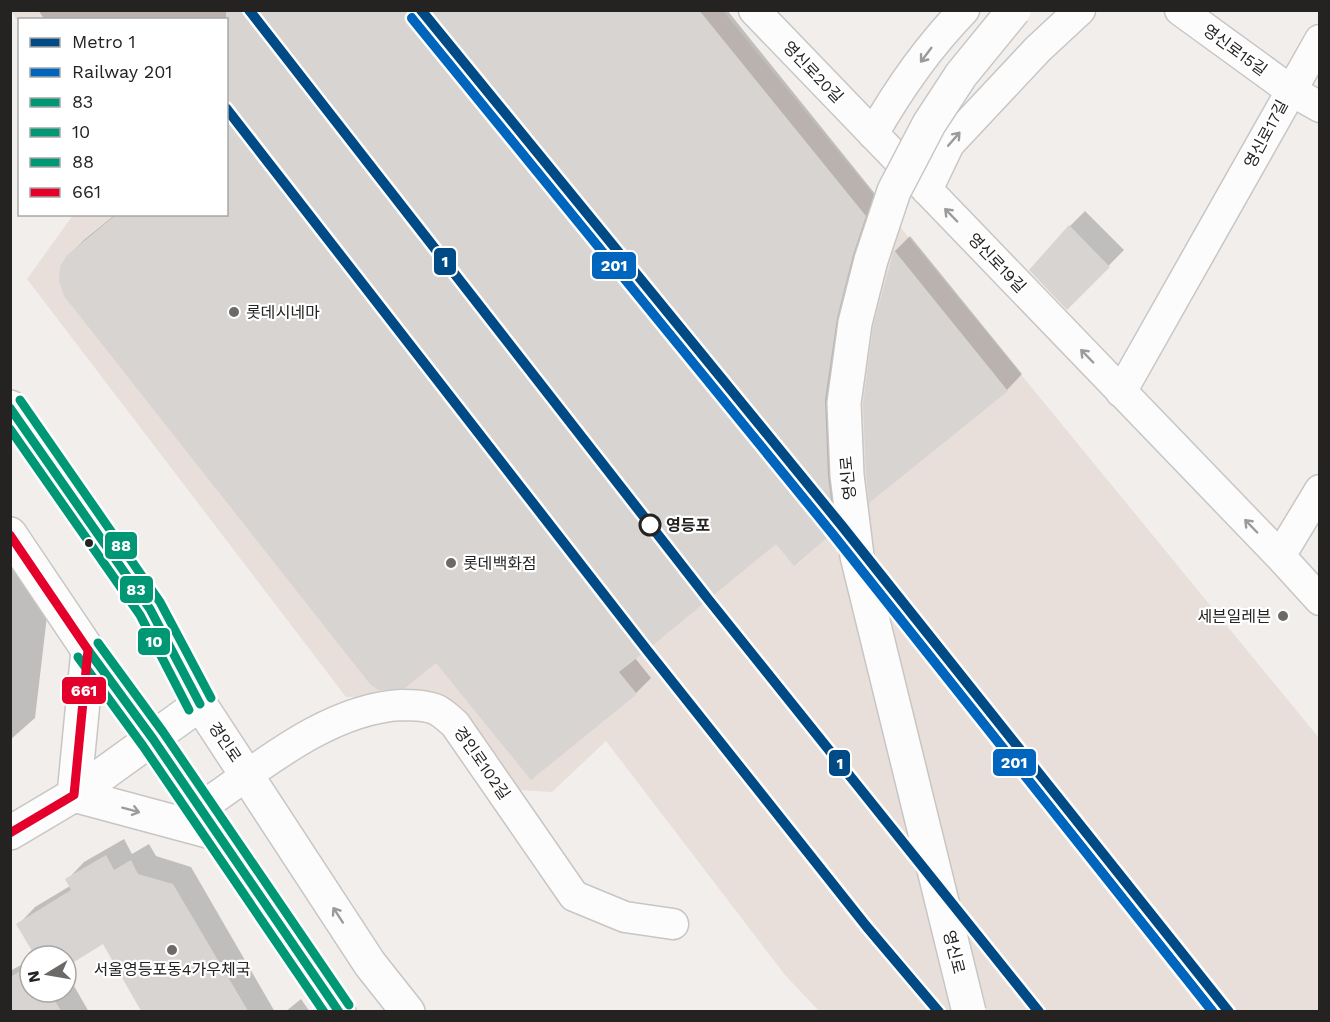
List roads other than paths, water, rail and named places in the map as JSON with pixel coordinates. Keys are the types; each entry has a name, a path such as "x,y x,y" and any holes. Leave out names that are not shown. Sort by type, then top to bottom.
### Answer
{"main road":[{"name":"영신로","path":"969,1011 857,556 847,475 844,403 855,322 871,260 894,191 929,124 961,75 1014,10"},
{"name":"경인로","path":"10,407 150,609 200,704 370,964 408,1011"},
{"path":"10,534 339,1011"},
{"path":"74,795 88,650"},
{"path":"10,833 74,795 200,704"},
{"path":"74,795 209,822"}],"street":[{"path":"873,134 896,94 946,28 964,10"},
{"path":"927,190 949,144 1038,49 1080,10"},
{"name":"영신로15길","path":"1180,10 1290,90 1320,107"},
{"name":"영신로20길","path":"768,16 873,134"},
{"path":"1290,90 1320,40"},
{"name":"영신로17길","path":"1121,392 1243,178 1290,90"},
{"name":"영신로19길","path":"873,134 1320,600"},
{"path":"1280,556 1320,490"},
{"name":"경인로102길","path":"209,822 248,776 300,740 328,726 381,706 412,705 436,709 455,723 574,896 625,917 673,924"}],"metro line":[{"name":"1","path":"249,10 708,599 1039,1012"},
{"name":"1","path":"421,10 842,526 1229,1012"},
{"name":"1","path":"228,111 647,650 867,927 939,1012"}],"rail line":[{"name":"201","path":"412,18 833,534 1213,1012"}],"place":[{"name":"롯데시네마","path":"234,312"},
{"name":"영등포","path":"650,525"},
{"name":"롯데백화점","path":"451,563"},
{"name":"세븐일레븐","path":"1283,616"},
{"name":"서울영등포동4가우체국","path":"172,950"}]}
